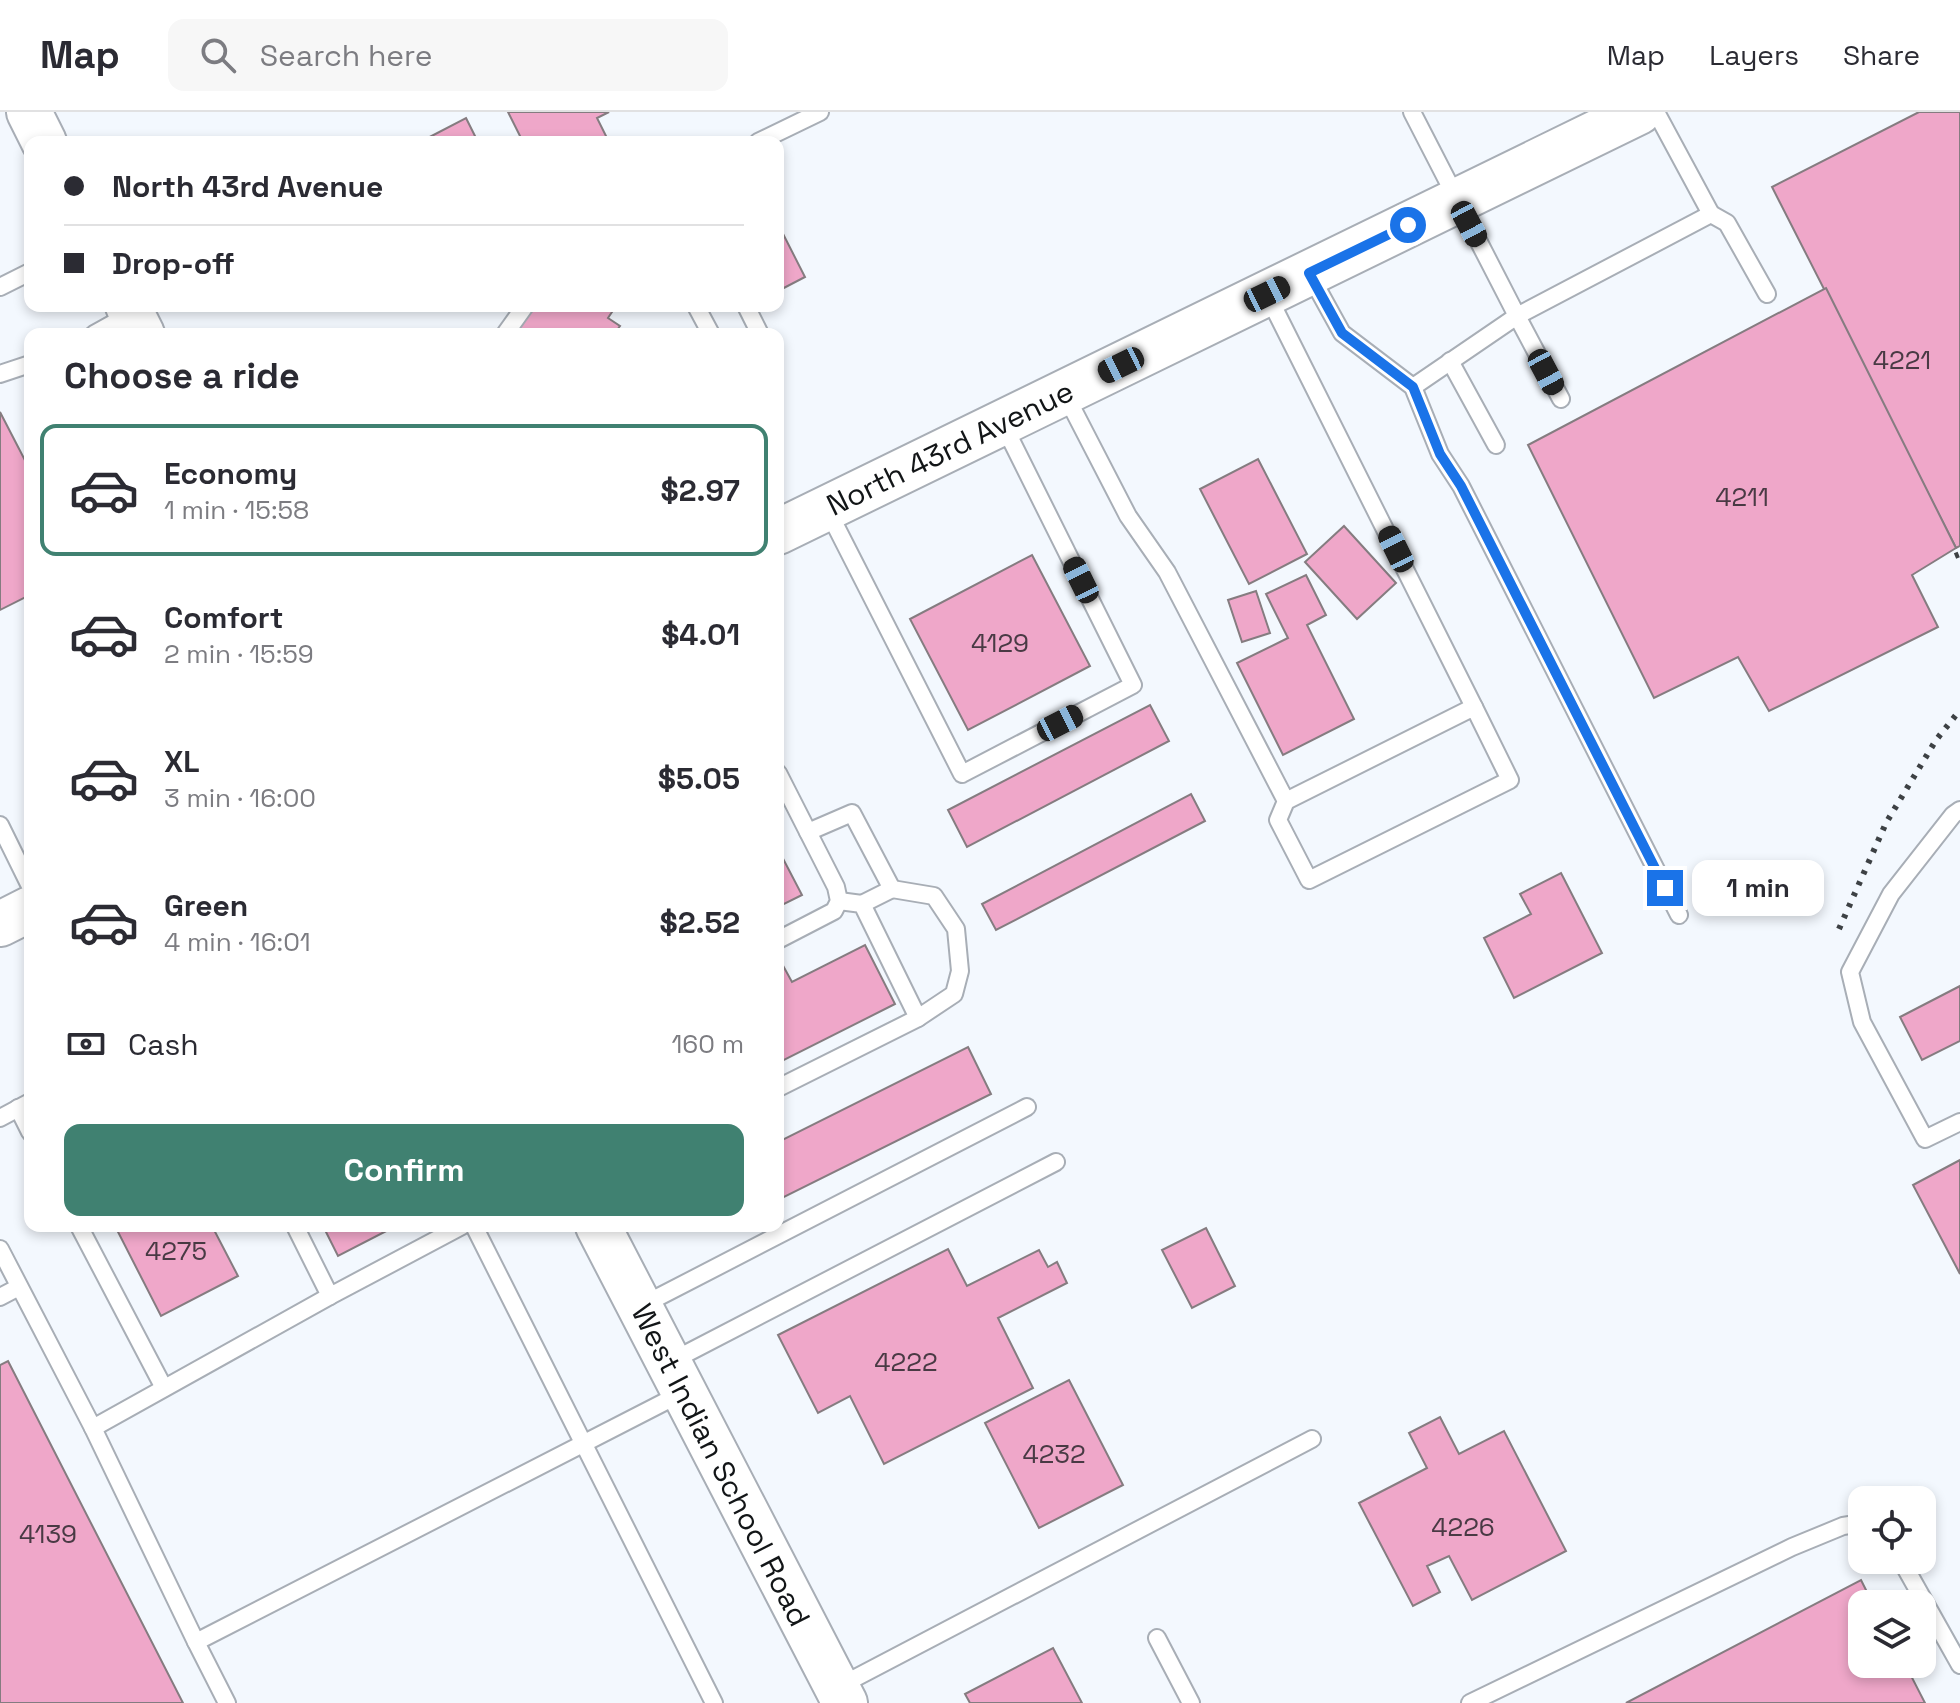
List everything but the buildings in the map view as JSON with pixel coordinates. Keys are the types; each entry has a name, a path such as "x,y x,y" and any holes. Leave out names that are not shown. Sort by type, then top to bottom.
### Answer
{"main road":[{"path":"29,112 41,136"},
{"name":"North 43rd Avenue","path":"784,529 1639,112"},
{"path":"0,924 24,912"},
{"name":"West Indian School Road","path":"601,1232 841,1695"}],"lane":[{"path":"770,136 820,112"},
{"path":"1412,112 1561,399"},
{"path":"1656,112 1711,214 1727,223 1767,294"},
{"path":"1413,387 1517,316 1711,214"},
{"path":"1309,273 1342,333 1413,387 1440,454 1461,486 1679,915"},
{"path":"0,287 24,275"},
{"path":"1267,294 1474,707 1510,780 1309,880 1278,820 1286,801 1474,707"},
{"path":"109,328 134,318"},
{"path":"1450,361 1496,445"},
{"path":"0,374 24,366"},
{"path":"1064,393 1128,516 1167,572 1286,801"},
{"path":"827,508 962,774 1133,685 1003,423"},
{"path":"784,785 836,887 839,901 834,911 784,937"},
{"path":"1960,810 1891,894 1850,972 1862,1022 1925,1139 1960,1122"},
{"path":"808,832 852,813 892,889"},
{"path":"0,826 24,874"},
{"path":"784,1085 918,1018 954,994 960,971 956,929 934,896 892,889 862,904 839,901"},
{"path":"862,904 918,1018"},
{"path":"0,1118 24,1105"},
{"path":"784,1232 1027,1107"},
{"path":"196,1642 583,1445 676,1378 1056,1162"},
{"path":"82,1232 164,1388"},
{"path":"298,1232 330,1296"},
{"path":"93,1428 451,1232"},
{"path":"477,1232 714,1703"},
{"path":"640,1306 784,1232"},
{"path":"0,1249 93,1428 227,1703"},
{"path":"0,1297 19,1287"},
{"path":"841,1695 1312,1439"},
{"path":"1470,1703 1792,1547 1848,1525"},
{"path":"1909,1574 1960,1665"},
{"path":"1157,1638 1191,1703"}],"railway":[{"path":"1955,556 1960,554"},
{"path":"1839,929 1886,823 1936,740 1960,710"}],"route":[{"path":"1408,225 1309,273 1342,333 1413,387 1440,454 1461,486 1665,888"}]}
